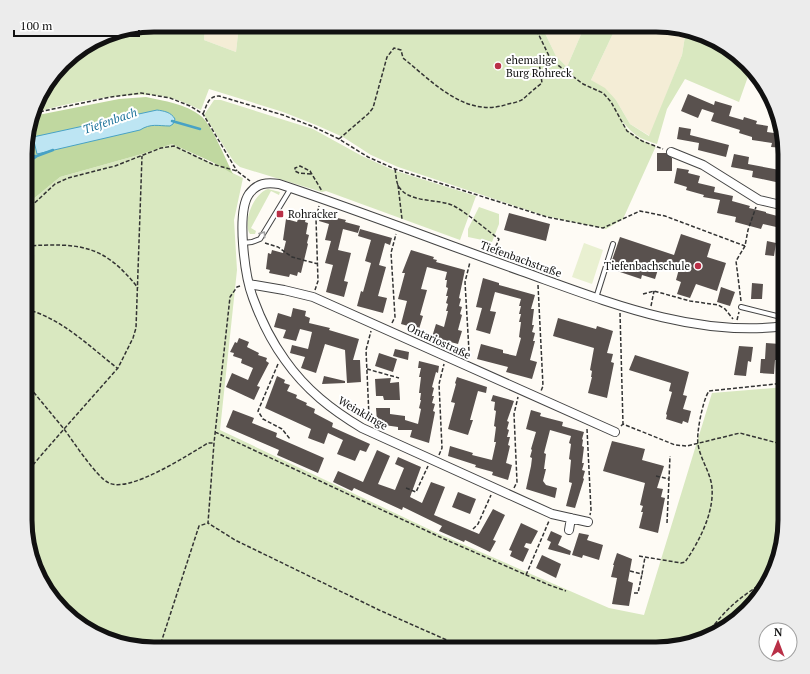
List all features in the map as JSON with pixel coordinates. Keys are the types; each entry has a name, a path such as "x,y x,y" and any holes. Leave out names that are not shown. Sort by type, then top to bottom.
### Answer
{"street":[{"path":"671,152 703,165 759,200 778,204"},
{"name":"Tiefenbachstraße","path":"256,187 268,183 291,188 596,298 649,314 701,324 737,327 778,326"},
{"name":"Weinklinge","path":"256,187 247,198 244,218 243,243 249,284 261,319 284,359 316,396 337,413 362,428 552,514 588,522"},
{"name":"Ontariostraße","path":"249,284 313,297 615,432"},
{"path":"569,530 571,518"}],"lane":[{"path":"243,243 260,239 291,188"},
{"path":"596,298 613,244"},
{"path":"741,307 778,316"}],"path":[{"path":"537,32 551,60 583,84 602,93 611,102 628,130 642,141 671,152"},
{"path":"339,138 373,108 387,57 394,48 402,50 404,58 454,99 482,108 501,107 522,99 531,90 542,83 539,62 551,60"},
{"path":"39,112 111,97 141,93 170,98 190,106 203,114 237,171 256,187"},
{"path":"203,114 209,99 219,96 283,115 339,138 368,157 396,169 547,217 603,228 640,210 665,216 745,246"},
{"path":"32,205 55,184 68,178 115,166 161,148 174,146 212,164 237,171"},
{"path":"32,466 118,368 134,338 138,288 142,156"},
{"path":"311,174 299,173 295,171 295,168 302,166 311,174 321,189 321,199 316,219 318,281 313,297"},
{"path":"389,330 395,318 391,253 400,227 396,169"},
{"path":"398,185 417,199 452,205 472,217 499,239 490,260"},
{"path":"643,294 654,291 690,301 718,305 725,309 736,324 741,307 742,295 736,261 745,246 748,230 759,200"},
{"path":"260,239 267,244 283,250 292,257 318,264"},
{"path":"32,246 53,244 84,248 101,254 115,262 138,288"},
{"path":"462,364 469,351 465,282 472,254"},
{"path":"538,277 543,386 538,397"},
{"path":"208,523 215,432 230,297 236,287 249,284"},
{"path":"649,314 654,291"},
{"path":"615,432 623,424 620,313 625,314 627,307"},
{"path":"32,311 43,314 71,330 118,368"},
{"path":"362,428 368,416 366,350 373,323"},
{"path":"406,488 416,492 442,448 439,384 447,357"},
{"path":"284,359 278,364 258,411 262,419 282,429 290,439"},
{"path":"367,369 399,378"},
{"path":"639,556 681,563 685,562 706,521 710,509 712,488 698,444 700,416 705,396 709,390 778,384"},
{"path":"32,390 100,476 108,483 117,486 140,480 208,443 214,443"},
{"path":"511,495 517,482 514,414 517,402"},
{"path":"587,419 592,510 588,522"},
{"path":"623,424 668,443 687,446 740,434 778,443"},
{"path":"215,432 442,538 566,591"},
{"path":"667,523 670,456"},
{"path":"656,476 669,478"},
{"path":"473,529 478,524 494,488"},
{"path":"526,575 552,514"},
{"path":"161,642 199,526 208,523"},
{"path":"208,523 235,540 379,610 452,642"},
{"path":"634,593 638,593 645,557"},
{"path":"630,571 642,574"},
{"path":"711,629 723,613 746,593 759,585"}],"shaded area":[{"path":"205,32 238,32 236,52 204,40"},
{"path":"544,32 582,32 567,67 556,56"},
{"path":"614,32 664,32 685,35 682,55 650,136 630,124 616,100 591,80"}],"green space":[{"path":"154,32 205,32 204,40 236,52 238,32 544,32 556,56 567,67 582,32 614,32 591,80 605,88 616,100 630,124 649,136 682,55 685,35 695,38 724,53 736,62 748,75 739,102 685,79 667,109 657,144 636,135 621,120 631,133 656,146 623,219 606,229 545,216 398,167 371,155 343,137 316,125 283,112 209,89 201,110 166,97 147,95 97,99 63,105 39,112 48,93 62,74 74,62 93,48 115,38 138,33"},
{"path":"146,97 182,106 195,112 201,116 210,127 233,174 212,162 172,144 60,177 32,200 33,138 38,115 119,99"},
{"path":"214,100 221,100 313,129 362,156 393,170 476,196 460,240 326,191 322,192 240,167 234,162 204,115"},
{"path":"172,144 243,178 234,220 237,270 220,430 437,533 609,608 644,615 712,393 778,388 778,528 772,559 757,588 736,612 717,626 695,636 664,642 146,642 115,636 93,626 74,612 57,594 41,567 34,544 32,528 32,200 60,177"},
{"path":"268,189 280,192 279,195 271,191 251,228 256,231 255,234 250,234 247,222 251,208 258,196"},
{"path":"479,207 499,214 499,224 492,242 468,237 468,229"},
{"path":"584,243 603,250 592,284 572,277"}],"water":[{"path":"157,110 169,113 175,119 173,124 170,126 148,126 140,130 37,154 33,137"}],"building":[{"path":"688,94 714,105 715,101 732,106 729,116 743,120 744,117 757,121 756,124 768,126 767,132 776,133 778,148 771,147 772,143 752,140 752,137 739,133 740,130 711,121 714,113 702,109 698,118 681,111"},
{"path":"679,127 691,129 690,135 729,145 726,157 698,150 699,143 677,139"},
{"path":"657,153 666,153 672,158 672,171 657,171"},
{"path":"734,154 749,157 748,164 778,170 778,183 752,177 753,171 731,167"},
{"path":"677,168 689,170 688,173 700,176 698,183 715,187 714,192 733,196 732,201 750,206 749,208 778,216 778,227 763,224 761,229 735,222 736,217 717,213 720,200 703,197 704,195 686,190 687,187 674,183"},
{"path":"509,213 550,224 546,241 504,230"},
{"path":"321,214 346,220 345,222 360,226 358,233 343,229 338,250 351,253 344,281 348,282 344,297 326,292 333,265 325,263 331,241 325,240 329,224 319,221"},
{"path":"299,216 306,218 305,222 308,223 306,234 309,235 301,273 298,272 297,276 290,274 289,277 269,273 270,270 266,269 268,253 271,254 272,250 283,253 286,241 283,240 286,219 297,222"},
{"path":"360,229 392,238 390,245 385,243 379,265 386,267 378,296 387,298 383,313 357,306 361,291 363,292 371,263 365,261 371,240 358,236"},
{"name":"Tiefenbachschule","path":"681,234 711,244 707,257 726,263 717,291 696,284 690,298 677,294 681,282 676,280 679,269 660,263 655,279 642,275 641,279 611,269 613,264 611,263 620,237 674,255"},
{"path":"767,241 776,243 774,256 765,255"},
{"path":"411,250 434,257 433,259 437,260 436,262 465,270 459,298 461,299 459,306 462,307 460,314 462,315 458,330 462,331 458,344 432,337 436,324 444,327 448,311 446,311 448,304 446,303 448,296 446,296 448,288 446,287 447,280 445,280 447,272 427,267 421,289 427,290 420,315 423,316 419,329 401,324 407,301 398,299 405,273 402,273"},
{"path":"483,278 499,283 499,285 535,295 531,309 534,309 532,325 534,325 532,332 535,333 533,341 535,341 530,360 537,362 532,379 506,372 508,367 477,359 481,344 503,350 503,353 516,356 521,338 519,337 521,322 519,322 521,314 519,314 521,306 519,306 521,299 495,292 490,311 496,312 490,334 476,330 482,308 476,307"},
{"path":"752,283 763,284 762,299 751,299"},
{"path":"721,287 735,292 730,306 717,302"},
{"path":"293,308 306,311 305,316 310,318 309,323 330,328 329,330 359,339 353,360 360,360 361,382 347,383 345,350 325,344 316,373 301,368 305,357 290,353 292,345 308,349 312,332 300,329 296,341 283,338 286,330 274,327 278,313 291,317"},
{"path":"558,318 596,329 597,326 613,331 607,353 613,354 611,362 614,363 607,398 588,393 592,377 592,371 590,370 594,348 553,336"},
{"path":"239,338 249,342 247,347 259,353 258,355 267,358 266,361 269,363 257,386 260,387 254,400 226,387 232,373 248,380 253,368 241,363 242,359 233,356 234,353 230,352 235,342 237,343"},
{"path":"766,343 778,344 778,360 775,360 774,374 760,373 761,359 765,359"},
{"path":"739,346 753,347 751,362 748,361 746,376 734,375"},
{"path":"395,349 409,352 408,360 393,356"},
{"path":"379,353 397,359 393,372 375,366"},
{"path":"635,355 689,372 683,395 687,396 683,409 691,411 688,423 683,421 682,424 666,419 672,392 669,391 671,383 629,370"},
{"path":"419,361 439,366 438,373 436,372 432,387 434,388 432,396 434,396 432,403 435,404 433,411 435,412 429,443 410,437 412,430 398,430 398,427 384,425 384,422 377,422 376,408 390,408 390,414 405,416 405,420 418,424 421,409 419,408 421,400 421,393 419,393 421,377 419,377 421,368 418,368"},
{"path":"277,376 285,380 284,383 290,385 287,391 297,395 296,398 315,409 314,413 333,423 332,427 370,444 366,452 360,450 355,461 337,454 343,440 328,433 324,444 308,438 311,429 265,408"},
{"path":"324,376 345,381 345,383 322,384"},
{"path":"457,377 487,387 486,393 478,391 470,420 473,420 468,435 448,429 455,403 451,402"},
{"path":"391,378 390,383 399,382 400,400 384,400 383,396 376,396 375,379"},
{"path":"493,395 514,401 507,421 509,422 507,429 509,430 507,437 510,437 508,445 510,446 506,463 512,465 508,480 492,475 493,472 475,467 476,465 448,456 450,446 473,453 472,455 492,460 496,442 494,442 496,427 494,426 496,411 494,410 495,402 491,401"},
{"path":"233,410 254,418 252,423 277,433 276,437 324,458 318,473 277,455 279,450 226,427"},
{"path":"531,410 541,413 540,416 563,422 562,426 584,432 582,439 582,446 584,447 582,463 584,463 582,470 585,471 575,508 566,506 572,483 569,482 571,460 569,459 571,444 569,443 571,436 550,430 544,453 546,454 544,469 546,469 543,481 546,485 557,488 555,498 526,489 532,458 530,457 531,449 536,432 526,429"},
{"path":"612,441 645,449 642,460 664,466 657,488 663,489 661,497 665,498 658,533 639,528 643,512 641,512 643,506 640,505 645,483 603,471"},
{"path":"377,450 390,456 378,484 395,490 404,468 395,464 398,457 421,467 410,497 422,503 431,482 445,487 434,515 479,534 493,509 505,515 493,540 496,541 490,552 465,540 464,542 439,531 442,526 403,507 402,510 354,488 352,491 333,482 338,471 363,482"},
{"path":"458,492 476,499 470,514 452,507"},
{"path":"521,523 538,531 531,544 526,543 524,547 529,549 523,562 510,556 512,551 509,550"},
{"path":"551,531 562,536 558,545 571,551 570,555 548,549 551,542 547,540"},
{"path":"579,533 589,535 587,540 603,545 599,560 583,555 582,558 572,555"},
{"path":"617,553 632,559 628,581 633,583 629,606 612,604 617,578 611,577"},
{"path":"542,555 561,564 556,578 536,568"}],"waterway":[{"name":"Tiefenbach","path":"172,121 200,129"},
{"name":"Tiefenbach","path":"32,156 37,156 53,150"},
{"path":"32,160 37,156"}],"place":[{"name":"ehemalige Burg Rohreck","path":"498,66"},
{"name":"Rohracker","path":"280,214"},
{"name":"Tiefenbachschule","path":"698,266"}]}
